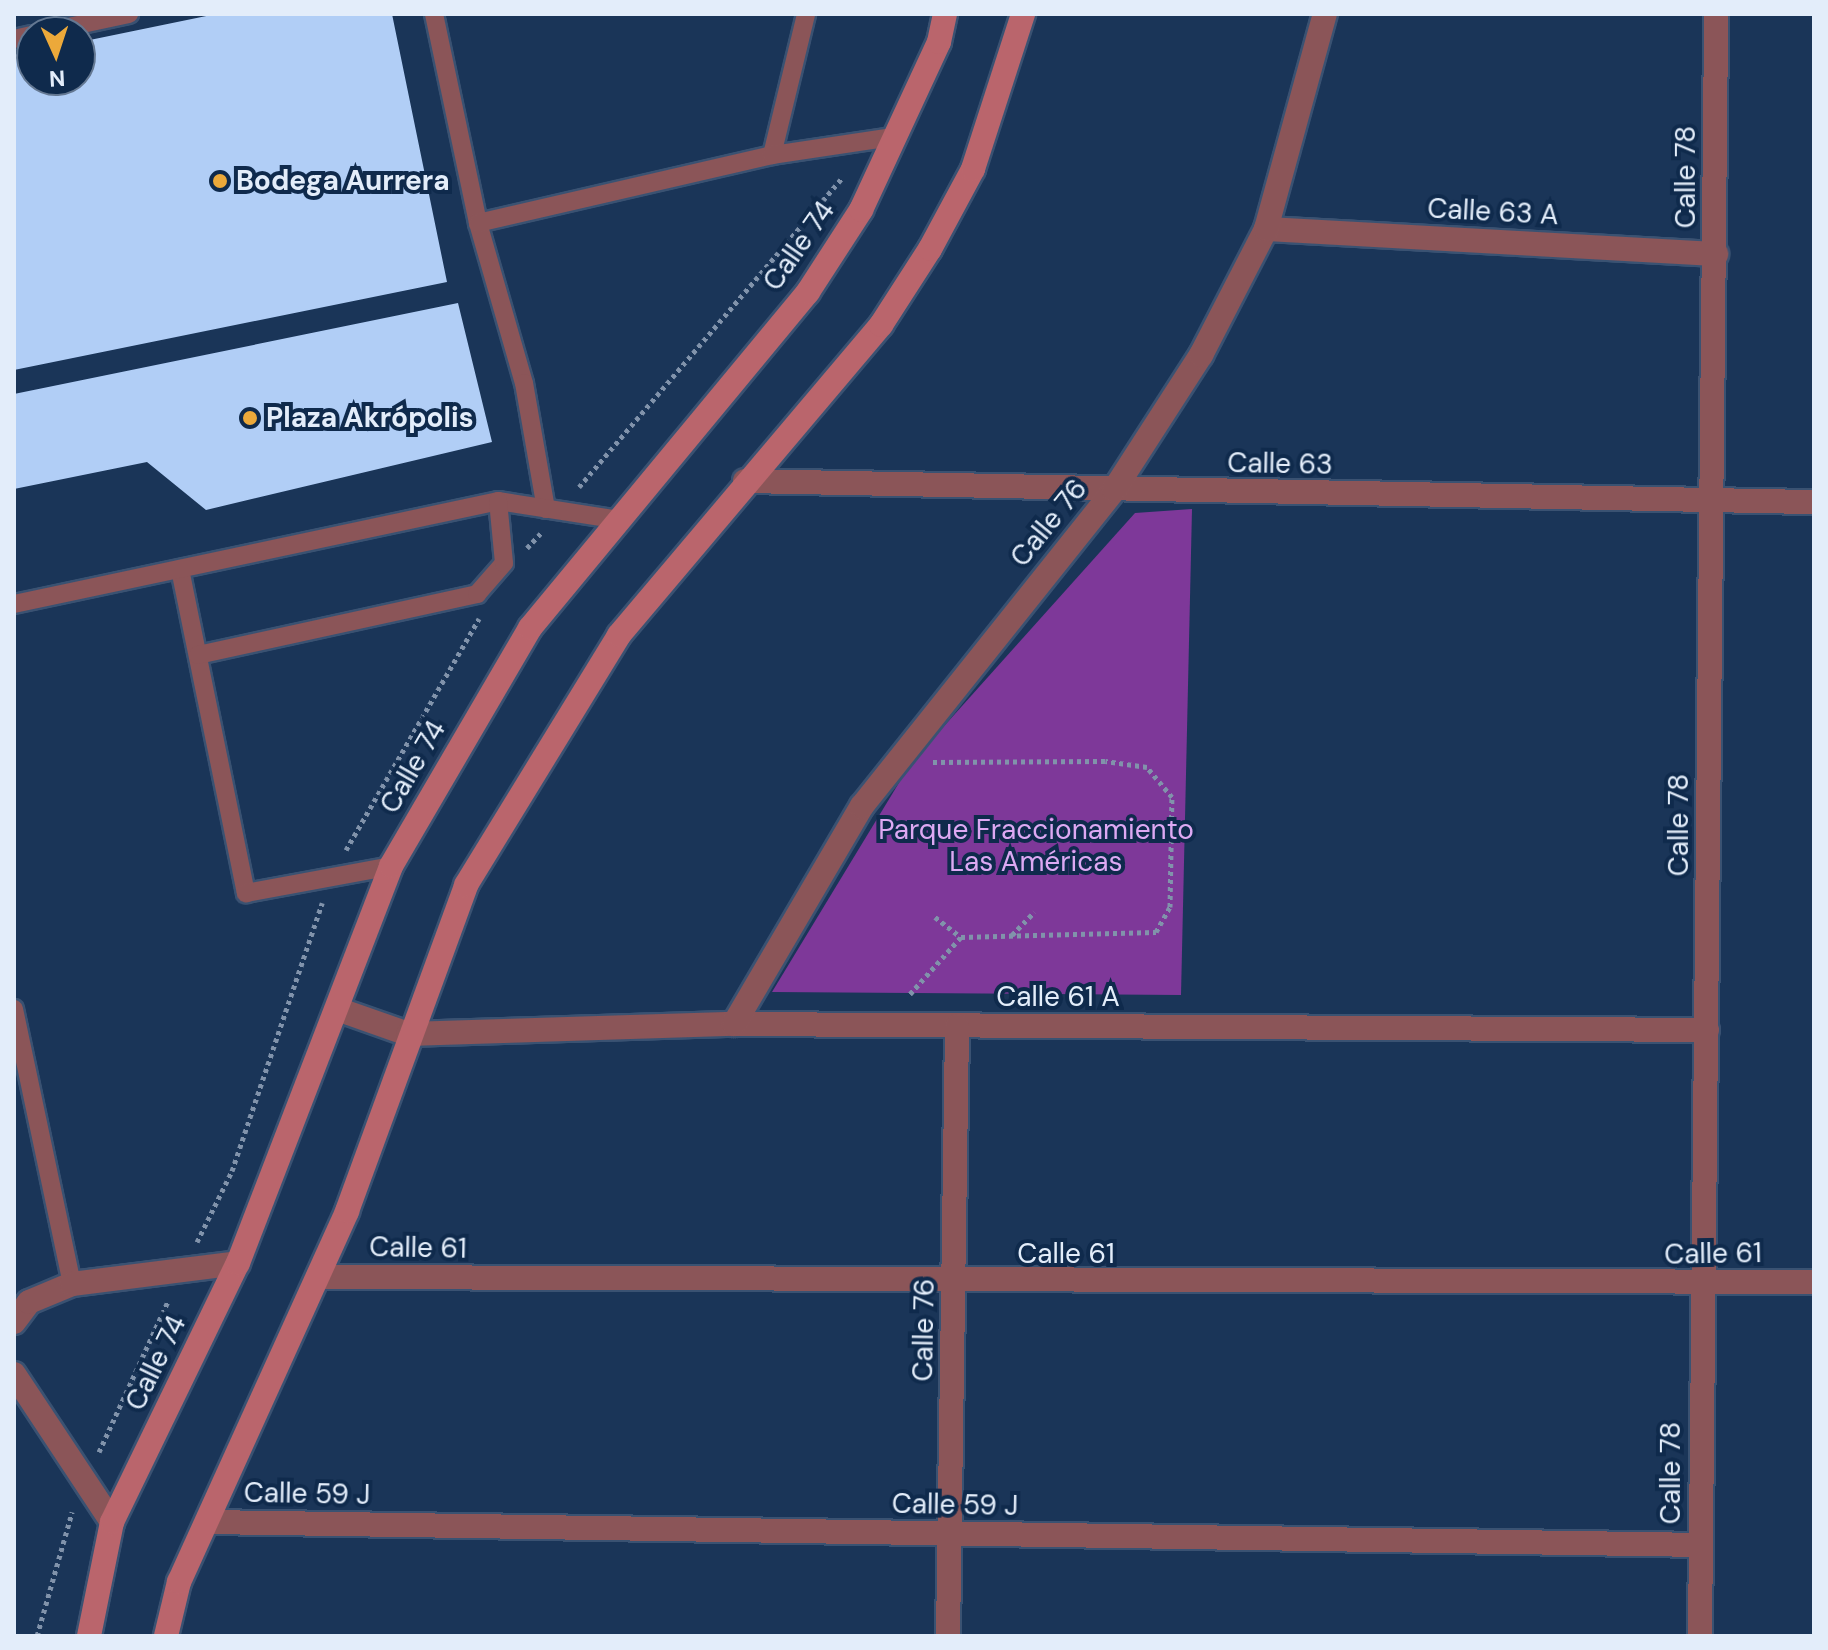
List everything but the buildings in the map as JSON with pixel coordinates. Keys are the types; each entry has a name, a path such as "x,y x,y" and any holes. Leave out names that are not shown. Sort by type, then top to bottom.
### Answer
{"main road":[{"name":"Calle 74","path":"89,1636 112,1522 238,1263 391,866 530,628 613,519 808,292 861,210 945,14"},
{"path":"166,1636 179,1582 318,1277 466,885 619,635 745,481 881,325 930,249 973,169 1023,14"}],"street":[{"name":"Calle 76","path":"734,1024 862,806 1114,490 1201,355 1266,229 1325,14"},
{"name":"Calle 78","path":"1700,1636 1700,1285 1707,1030 1716,14"},
{"name":"Calle 63 A","path":"1266,229 1716,254"},
{"name":"Calle 63","path":"745,481 1710,505 1814,502"},
{"path":"337,1009 408,1034"},
{"name":"Calle 61 A","path":"408,1034 734,1024 1707,1030"},
{"name":"Calle 76","path":"948,1636 957,1026"},
{"path":"14,1322 29,1302 72,1284 238,1263"},
{"name":"Calle 61","path":"318,1277 955,1284 1700,1285 1814,1282"},
{"path":"14,1374 112,1522"},
{"name":"Calle 59 J","path":"207,1522 1701,1545"}],"lane":[{"path":"96,21 129,14"},
{"path":"434,14 478,223 524,383 546,509"},
{"path":"772,155 806,14"},
{"path":"478,223 772,155 893,137"},
{"path":"14,604 498,501 613,519"},
{"path":"198,655 477,594 504,563 498,501"},
{"path":"180,569 246,893 391,866"},
{"path":"14,1009 72,1284"}],"path":[{"path":"926,762 1105,761 1147,767 1172,797 1170,907 1156,932 961,937 935,917"},
{"path":"1012,936 1034,912"},
{"path":"910,994 961,937"}],"green space":[{"name":"Parque Fraccionamiento Las Américas","path":"1192,509 1181,995 772,992 911,763 1135,513"}],"place":[{"name":"Bodega Aurrera","path":"220,181"},
{"name":"Plaza Akrópolis","path":"250,418"}]}
